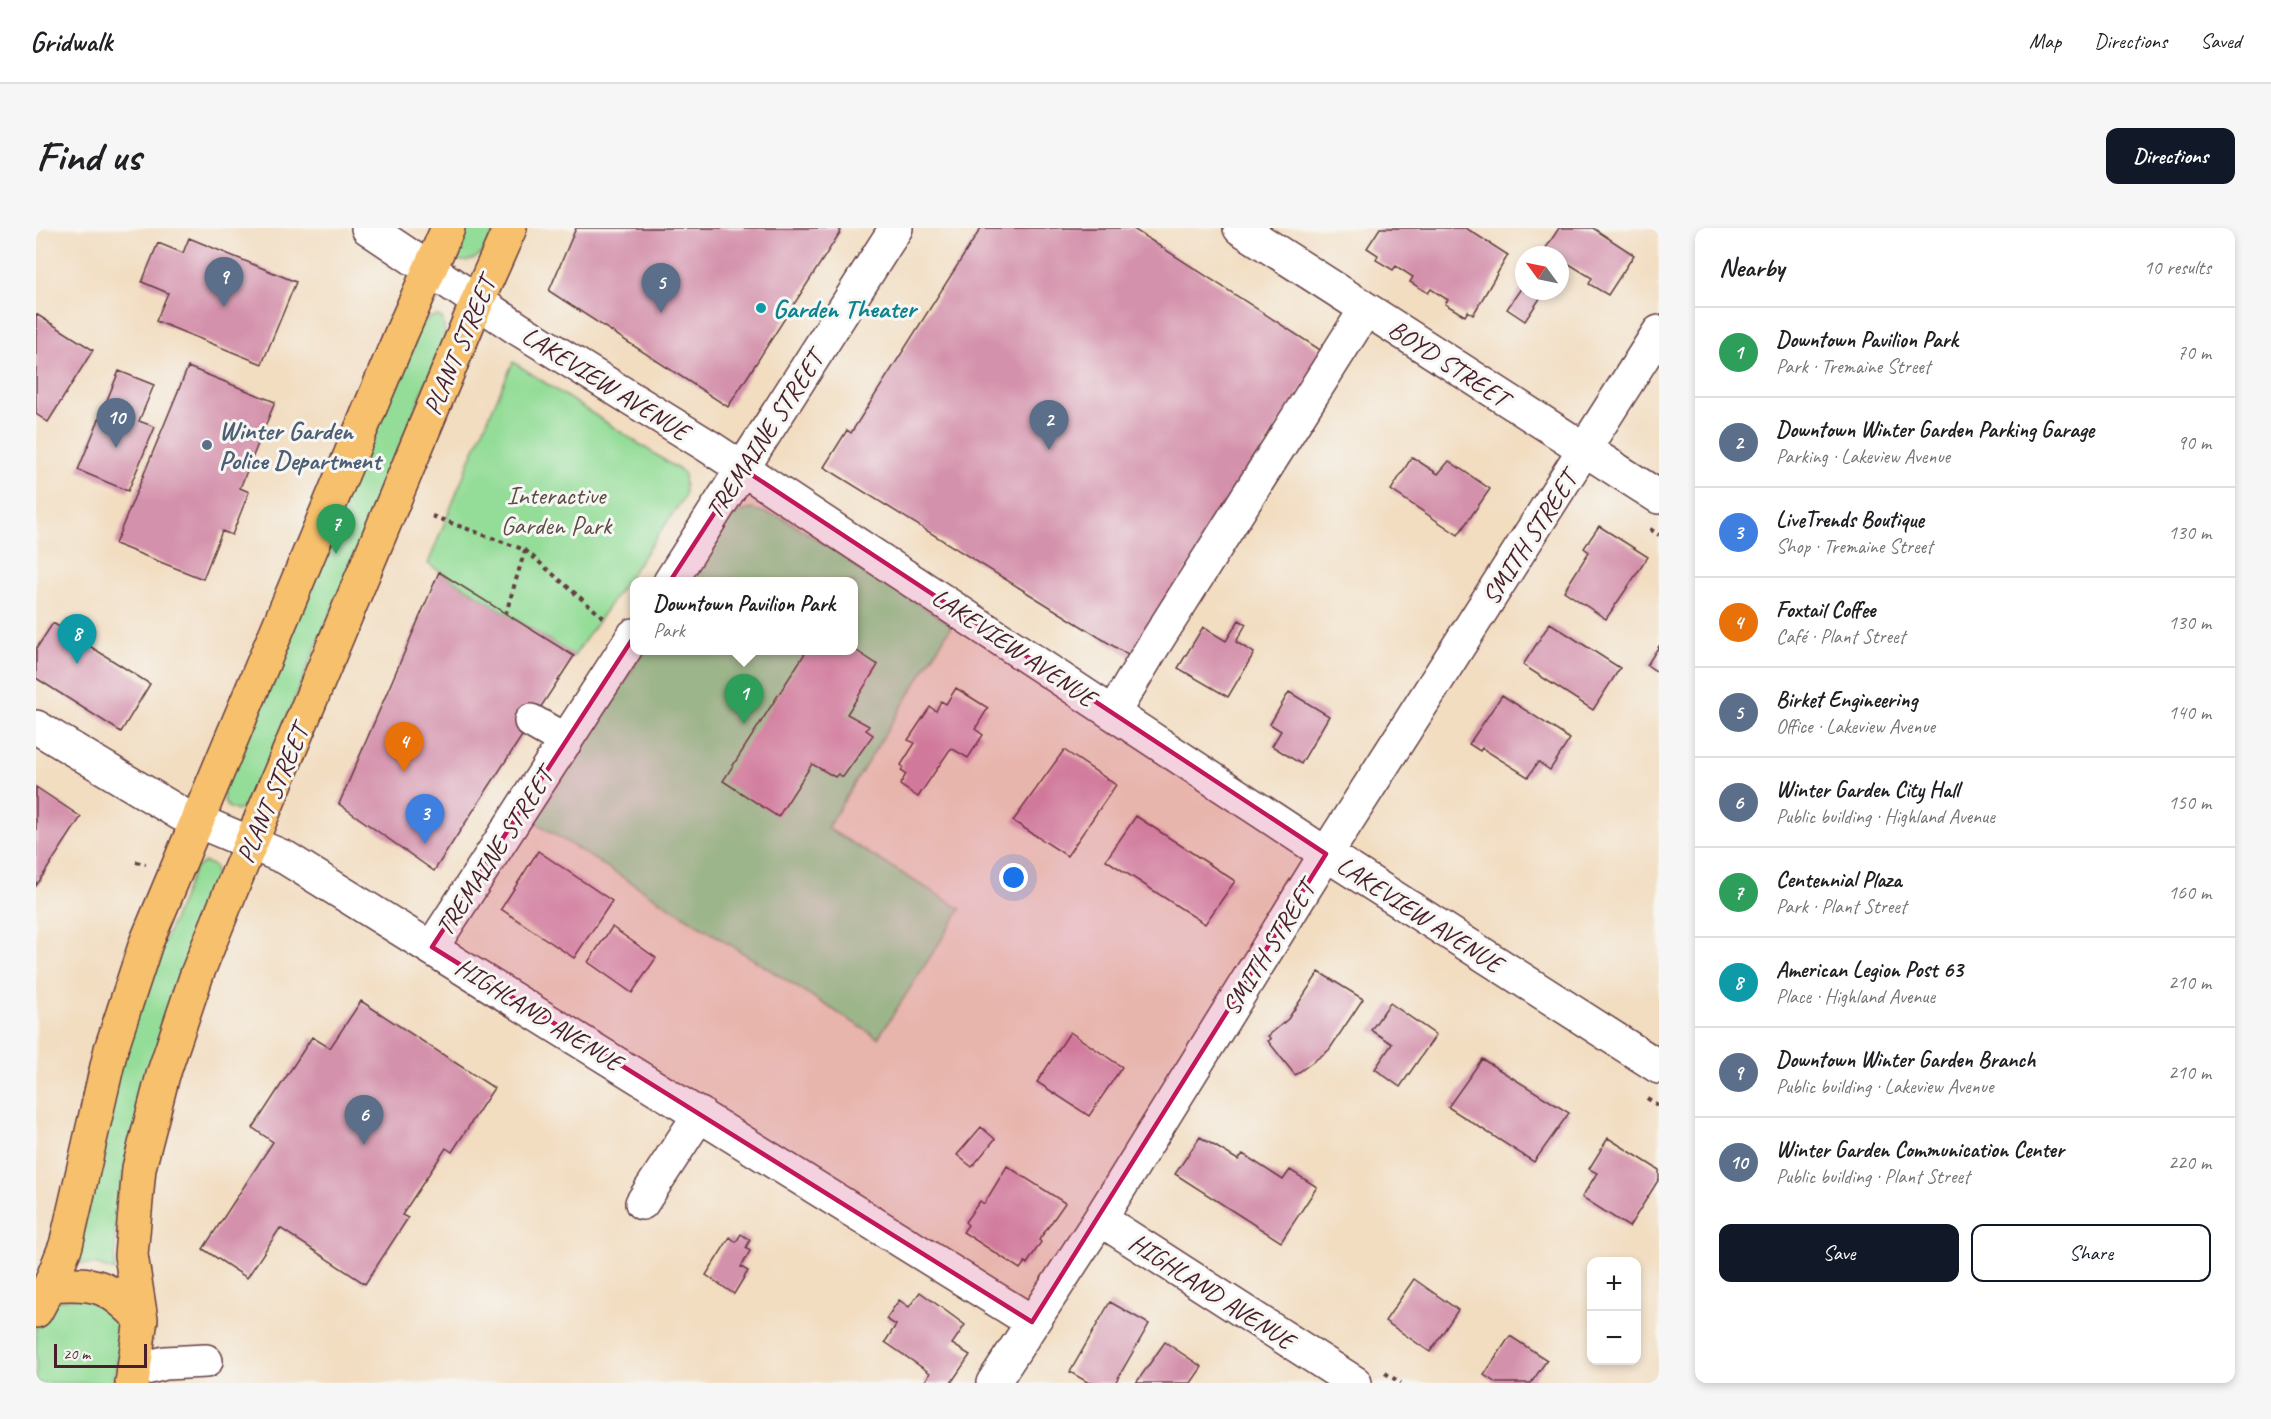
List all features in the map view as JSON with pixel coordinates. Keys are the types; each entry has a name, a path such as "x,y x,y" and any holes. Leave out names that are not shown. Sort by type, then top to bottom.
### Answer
{"main road":[{"path":"43,1298 66,1245 111,1049 146,943 396,344 448,228"},
{"name":"PLANT STREET","path":"133,1377 141,1319 132,1255 140,1168 163,1075 193,985 477,302 510,228"},
{"path":"43,1298 76,1283 98,1286 120,1297 141,1319"}],"street":[{"name":"LAKEVIEW AVENUE","path":"368,228 477,302 743,469 1326,854 1659,1067"},
{"name":"TREMAINE STREET","path":"672,577 896,228"},
{"name":"BOYD STREET","path":"1240,228 1659,497"},
{"path":"1113,713 1366,309"},
{"name":"SMITH STREET","path":"993,1383 1100,1219 1326,854 1659,332"},
{"name":"TREMAINE STREET","path":"432,947 566,741 622,630"},
{"path":"531,721 566,741"},
{"name":"HIGHLAND AVENUE","path":"36,727 198,823 286,858 1032,1322"},
{"path":"642,1203 700,1114"},
{"name":"HIGHLAND AVENUE","path":"1100,1219 1368,1377"},
{"path":"133,1377 165,1363 206,1361"}],"path":[{"path":"432,516 525,550 622,630"},
{"path":"506,614 525,550"},
{"path":"1368,1377 1401,1383"}],"highlighted area":[{"path":"743,469 1326,854 1032,1322 432,947"}],"green space":[{"path":"459,228 496,228 479,256 460,261 451,251"},
{"path":"438,316 443,319 445,337 252,801 237,811 228,807 224,801 223,789 419,325 431,317"},
{"name":"Interactive Garden Park","path":"513,362 684,473 685,496 574,656 428,564"},
{"path":"752,509 783,518 952,625 827,828 961,909 878,1038 535,822 641,655 858,655 858,577 690,577 723,524 736,513"},
{"path":"205,862 214,866 217,881 125,1165 116,1210 115,1271 97,1265 76,1263 125,1035 195,868"},
{"path":"83,1296 113,1313 120,1327 120,1346 113,1383 36,1383 38,1323 56,1301"}],"building":[{"path":"576,228 837,228 841,231 728,407 549,291"},
{"path":"981,228 1132,228 1325,353 1131,657 824,467 847,430 851,433"},
{"path":"1380,228 1466,228 1508,255 1473,315 1468,311 1465,316 1445,304 1448,300 1431,289 1428,293 1410,282 1413,277 1396,266 1393,270 1376,260 1378,255 1367,248"},
{"path":"1559,228 1593,228 1634,255 1608,295 1589,284 1592,278 1569,264 1569,246 1547,246"},
{"path":"189,238 296,282 262,364 156,321 168,293 142,282 158,243 183,253"},
{"path":"1515,297 1515,300 1539,300 1525,321 1507,309"},
{"path":"36,314 93,350 48,422 36,414"},
{"name":"Winter Garden Police Department","path":"188,367 275,402 240,488 249,492 232,535 222,531 203,579 115,544"},
{"path":"119,371 154,385 139,421 155,427 128,491 78,470"},
{"path":"1412,457 1438,474 1449,461 1490,489 1458,535 1391,490"},
{"path":"1599,526 1648,557 1606,619 1564,591 1589,552 1584,548"},
{"path":"439,572 574,656 434,871 339,804"},
{"path":"1239,620 1246,624 1236,642 1254,653 1228,697 1178,668 1203,627 1226,641"},
{"path":"53,623 150,684 121,732 36,678 36,649"},
{"path":"1550,623 1620,668 1593,710 1523,665"},
{"path":"1659,646 1659,673 1647,665"},
{"path":"858,652 878,665 847,714 869,726 866,730 873,735 843,777 838,774 835,777 812,764 778,817 723,781 804,655 858,655"},
{"path":"956,688 988,708 975,729 983,735 968,758 951,748 918,797 900,785 906,774 901,771 903,767 901,765 915,743 908,740 930,707 936,711 941,701 946,704"},
{"path":"1289,692 1329,716 1301,764 1272,746 1281,731 1270,724"},
{"path":"1502,695 1570,739 1550,770 1538,762 1528,777 1482,748 1480,751 1469,744"},
{"path":"1064,750 1116,785 1067,856 1013,821"},
{"path":"36,787 81,817 36,886"},
{"path":"1136,816 1235,881 1205,924 1106,860"},
{"path":"538,851 612,901 574,958 501,909"},
{"path":"612,927 656,958 632,993 588,962"},
{"path":"1319,972 1363,999 1329,1050 1295,1075 1268,1041 1271,1039 1268,1036 1288,1019"},
{"path":"361,1001 494,1088 452,1152 446,1148 402,1215 408,1218 365,1284 280,1228 247,1278 203,1249 273,1142 253,1128 312,1037 330,1048"},
{"path":"1390,1003 1436,1035 1400,1087 1375,1069 1392,1044 1371,1030"},
{"path":"1070,1032 1122,1067 1089,1116 1037,1082"},
{"path":"1482,1059 1569,1113 1534,1162 1448,1107"},
{"path":"981,1127 995,1139 972,1167 957,1155"},
{"path":"1200,1137 1238,1160 1243,1154 1283,1180 1290,1170 1317,1187 1281,1242 1175,1174"},
{"path":"1608,1138 1659,1170 1659,1179 1629,1227 1582,1197 1597,1173 1589,1169"},
{"path":"1007,1166 1065,1203 1039,1240 1041,1242 1027,1264 1025,1262 1020,1269 963,1232 968,1225 965,1222 980,1201 984,1204"},
{"path":"741,1234 750,1240 746,1248 750,1251 741,1267 748,1271 734,1294 706,1275 730,1237 736,1242"},
{"path":"1414,1279 1458,1310 1430,1352 1385,1321"},
{"path":"920,1292 965,1325 952,1344 970,1355 951,1383 924,1383 930,1373 885,1342 896,1325 886,1319 899,1300 909,1307"},
{"path":"1110,1302 1149,1324 1115,1383 1089,1383 1070,1372"},
{"path":"1510,1336 1547,1360 1531,1383 1496,1383 1484,1375"},
{"path":"1165,1342 1202,1367 1191,1383 1136,1383"}],"place":[{"name":"Downtown Winter Garden Branch","path":"224,307"},
{"name":"Garden Theater","path":"761,308"},
{"name":"Birket Engineering","path":"661,313"},
{"name":"Winter Garden Police Department","path":"207,445"},
{"name":"Winter Garden Communication Center","path":"116,448"},
{"name":"Downtown Winter Garden Parking Garage","path":"1049,450"},
{"name":"Centennial Plaza","path":"336,554"},
{"name":"American Legion Post 63","path":"77,664"},
{"name":"Downtown Pavilion Park","path":"744,724"},
{"name":"Foxtail Coffee","path":"404,772"},
{"name":"LiveTrends Boutique","path":"425,844"},
{"name":"Winter Garden City Hall","path":"364,1145"}]}
